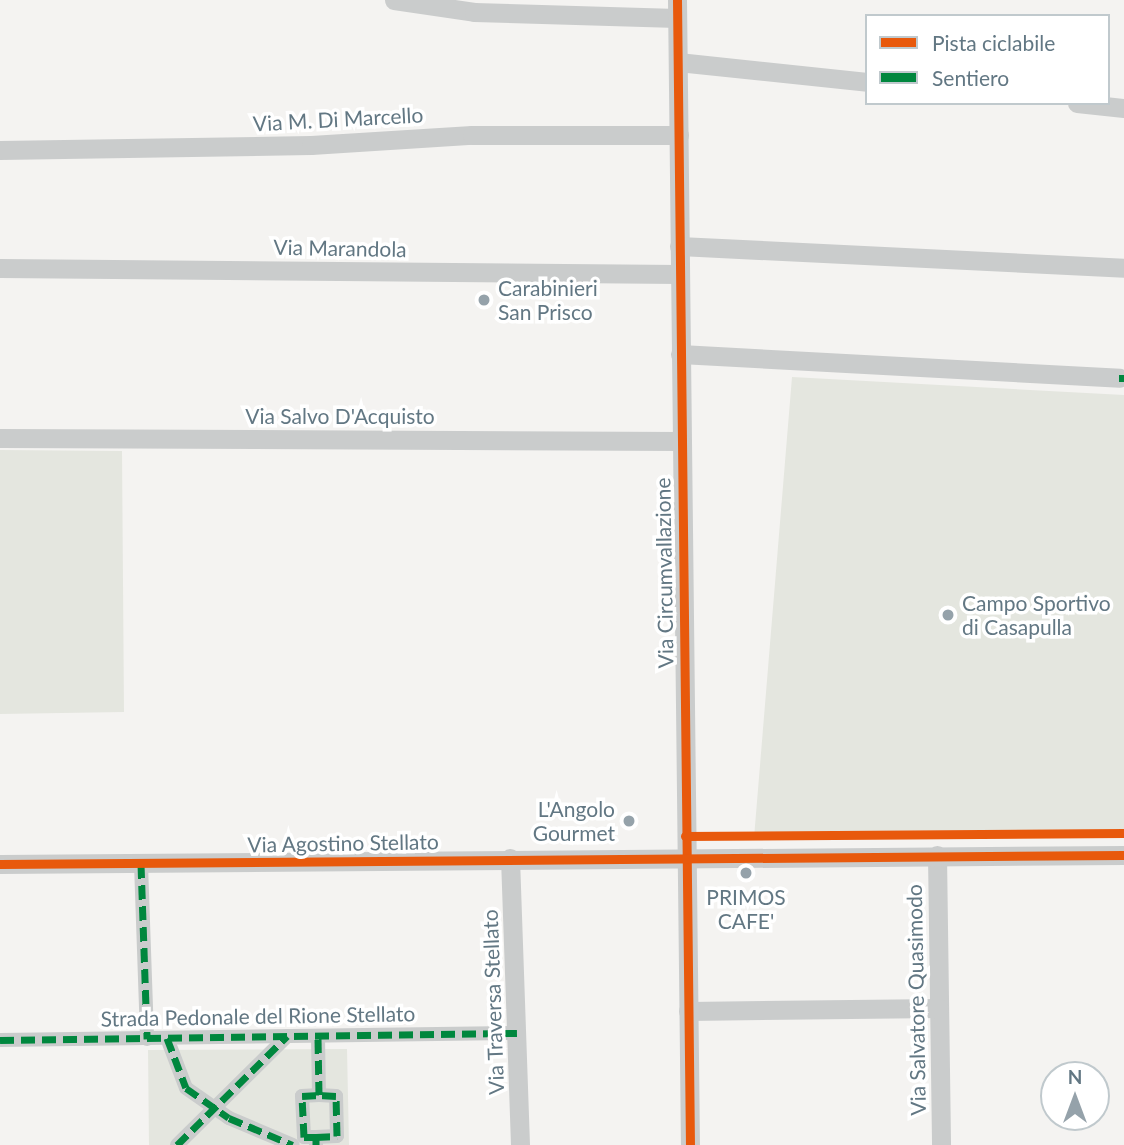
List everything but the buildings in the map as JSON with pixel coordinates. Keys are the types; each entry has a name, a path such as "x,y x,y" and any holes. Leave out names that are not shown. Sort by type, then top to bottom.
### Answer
{"street":[{"path":"394,0 474,12 677,9"},
{"name":"Via Circumvallazione","path":"677,9 690,1145"},
{"path":"678,62 865,82"},
{"path":"1096,105 1124,108"},
{"name":"Via M. Di Marcello","path":"0,150 311,145 472,135 678,135"},
{"path":"679,246 1124,268"},
{"name":"Via Marandola","path":"0,268 679,274"},
{"path":"680,354 1119,378"},
{"name":"Via Salvo D'Acquisto","path":"0,438 680,441"},
{"name":"Via Salvatore Quasimodo","path":"937,855 941,1145"},
{"name":"Via Agostino Stellato","path":"0,864 686,856 1124,855"},
{"name":"Via Traversa Stellato","path":"510,858 520,1145"},
{"path":"141,864 147,1039"},
{"path":"688,1011 939,1009"},
{"name":"Strada Pedonale del Rione Stellato","path":"0,1040 517,1034"},
{"path":"177,1145 216,1111 287,1036"},
{"path":"318,1036 319,1095"},
{"path":"166,1038 186,1087 216,1111 293,1145"},
{"path":"319,1095 336,1096 337,1136 316,1141 304,1138 302,1096 319,1095"}],"shaded area":[{"name":"Campo Sportivo di Casapulla","path":"792,377 1124,395 1124,836 754,838"},
{"path":"0,450 122,451 124,712 0,714"},
{"path":"347,1049 349,1145 149,1145 148,1050"}],"marked path":[{"path":"1119,378 1124,378"},
{"path":"141,864 147,1039"},
{"path":"0,1040 517,1033"},
{"path":"177,1145 287,1036"},
{"path":"316,1145 316,1137 304,1137 302,1096 319,1095 318,1036"},
{"path":"167,1038 186,1088 229,1118 293,1145"},
{"path":"316,1137 337,1136 336,1096 319,1095"}],"cycle path":[{"path":"677,0 690,1145"},
{"path":"685,836 1124,833"},
{"path":"0,864 1124,855"}],"place":[{"name":"Carabinieri San Prisco","path":"484,300"},
{"name":"Campo Sportivo di Casapulla","path":"948,615"},
{"name":"L'Angolo Gourmet","path":"629,821"},
{"name":"PRIMOS CAFE'","path":"746,873"}]}
